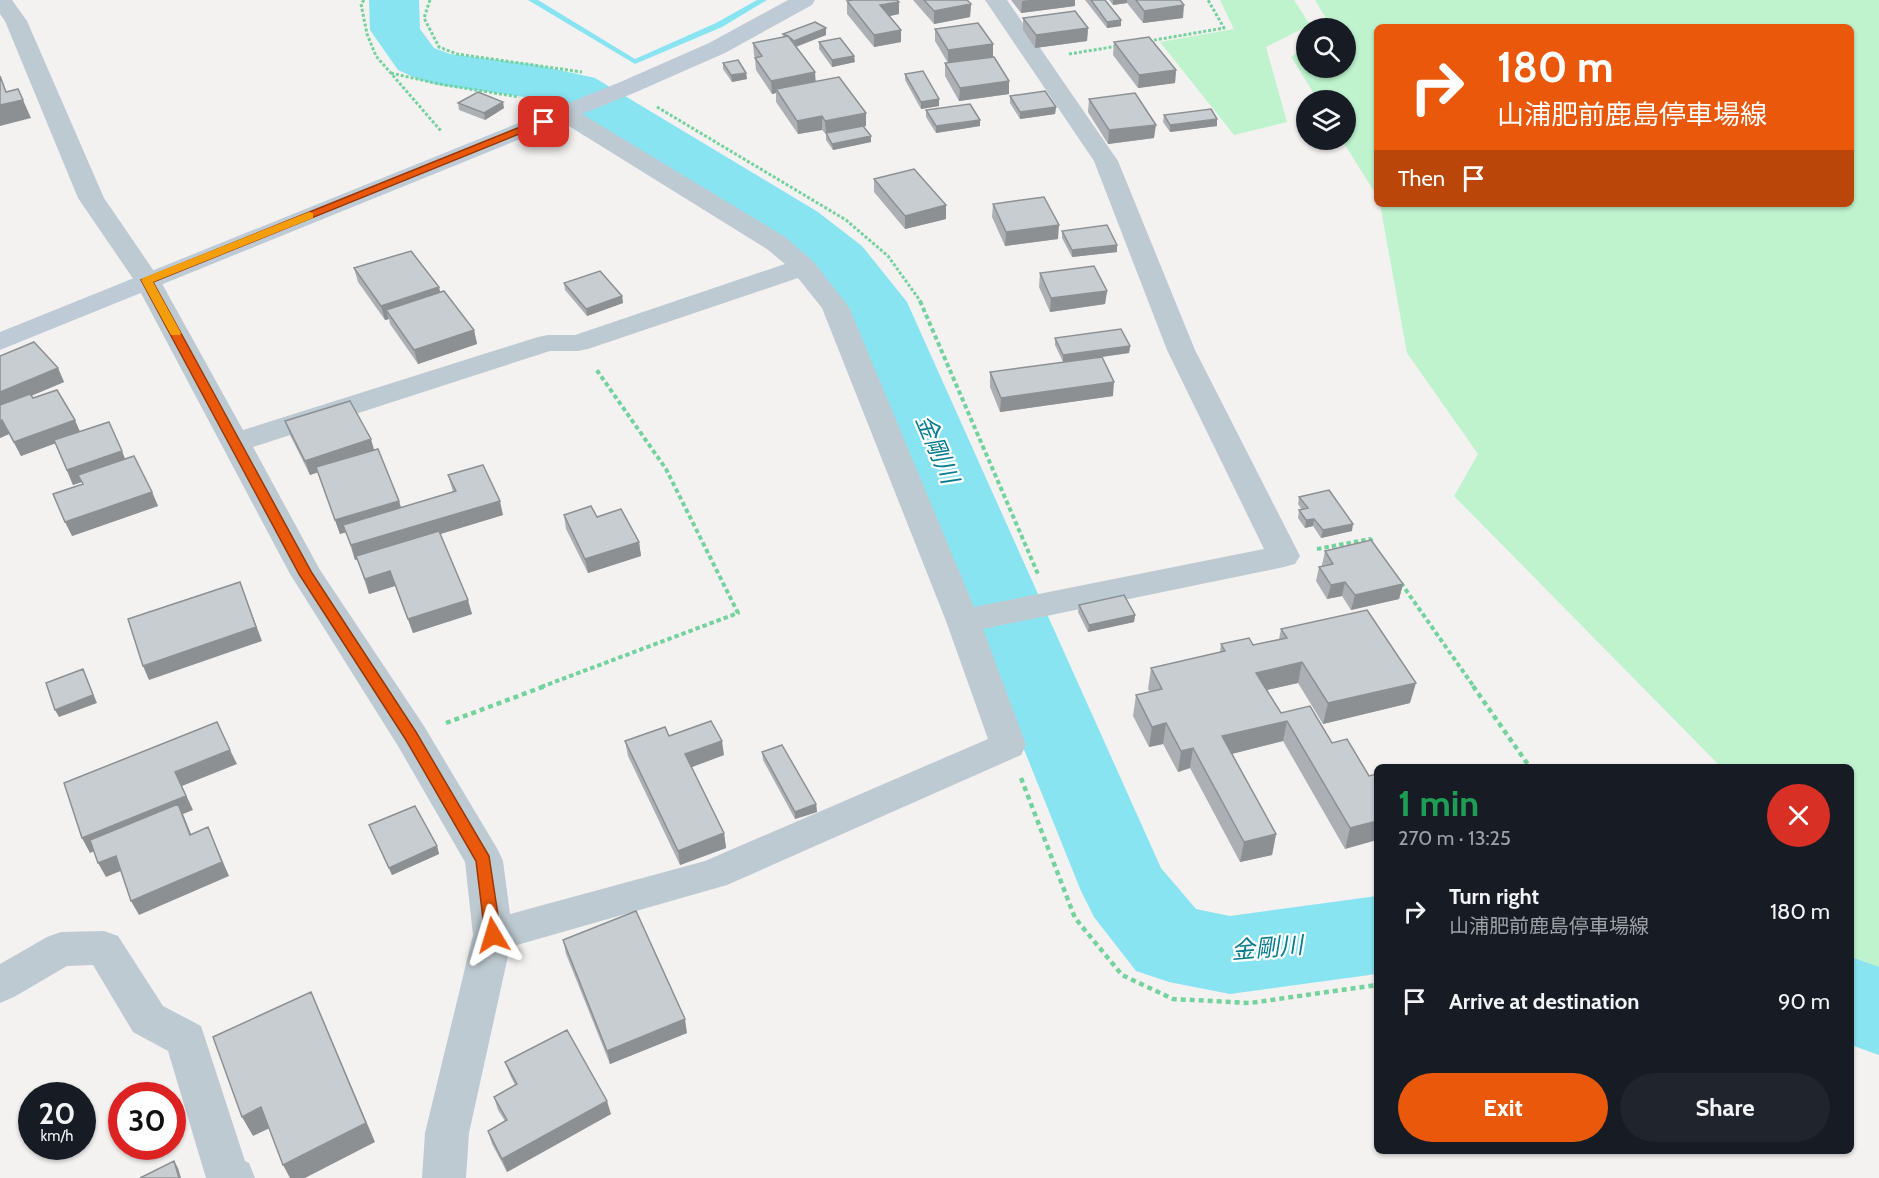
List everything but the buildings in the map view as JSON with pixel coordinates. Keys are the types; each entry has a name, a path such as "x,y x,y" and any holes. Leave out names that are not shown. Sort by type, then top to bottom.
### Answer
{"main road":[{"path":"0,342 147,280 626,88 717,48 804,0"}],"street":[{"path":"1,0 16,21 91,198 147,280 306,574 411,736 484,861 493,935 447,1133 444,1178"},
{"path":"963,621 1284,556 1181,350 1106,160 996,0"},
{"path":"493,935 712,874 1008,745 963,621 835,307 804,267 776,243 564,113"},
{"path":"235,443 548,343 578,343 804,267"},
{"path":"0,985 61,949 105,948 148,1019 186,1039 227,1175 232,1178"}],"path":[{"path":"364,0 361,4 367,34 376,56 461,154"},
{"path":"430,0 424,18 440,47 458,54 593,74 626,88"},
{"path":"1142,42 1224,28 1208,0"},
{"path":"1036,60 1119,46"},
{"path":"390,73 439,84 540,101 564,113"},
{"path":"411,736 738,613 666,469 578,343"},
{"path":"1284,556 1370,539 1377,548"},
{"path":"1396,577 1528,764"},
{"path":"1008,745 1075,918 1122,975 1173,999 1250,1003 1374,985"}],"green space":[{"path":"1220,0 1294,0 1306,18 1296,18 1296,32 1266,47 1287,122 1234,135 1160,42 1234,29"},
{"path":"1315,0 1879,0 1879,992 1854,981 1854,764 1718,764 1454,496 1478,454 1407,353 1381,207 1854,207 1854,24 1374,24 1374,191 1348,150 1356,150 1356,90 1312,90 1304,78 1356,78 1356,18 1326,18"},
{"path":"1296,53 1296,65 1291,57"}],"waterway":[{"name":"金剛川","path":"394,0 395,30 416,59 439,69 537,81 576,89 797,225 840,259 875,302 1126,891 1169,943 1230,955 1374,935"},
{"path":"532,0 635,62 719,25 763,0"},
{"name":"金剛川","path":"1854,1000 1879,1013"}],"slow traffic":[{"path":"176,333 147,280 309,215"}],"route":[{"path":"493,935 484,861 411,736 306,574 147,280 544,122"}]}
